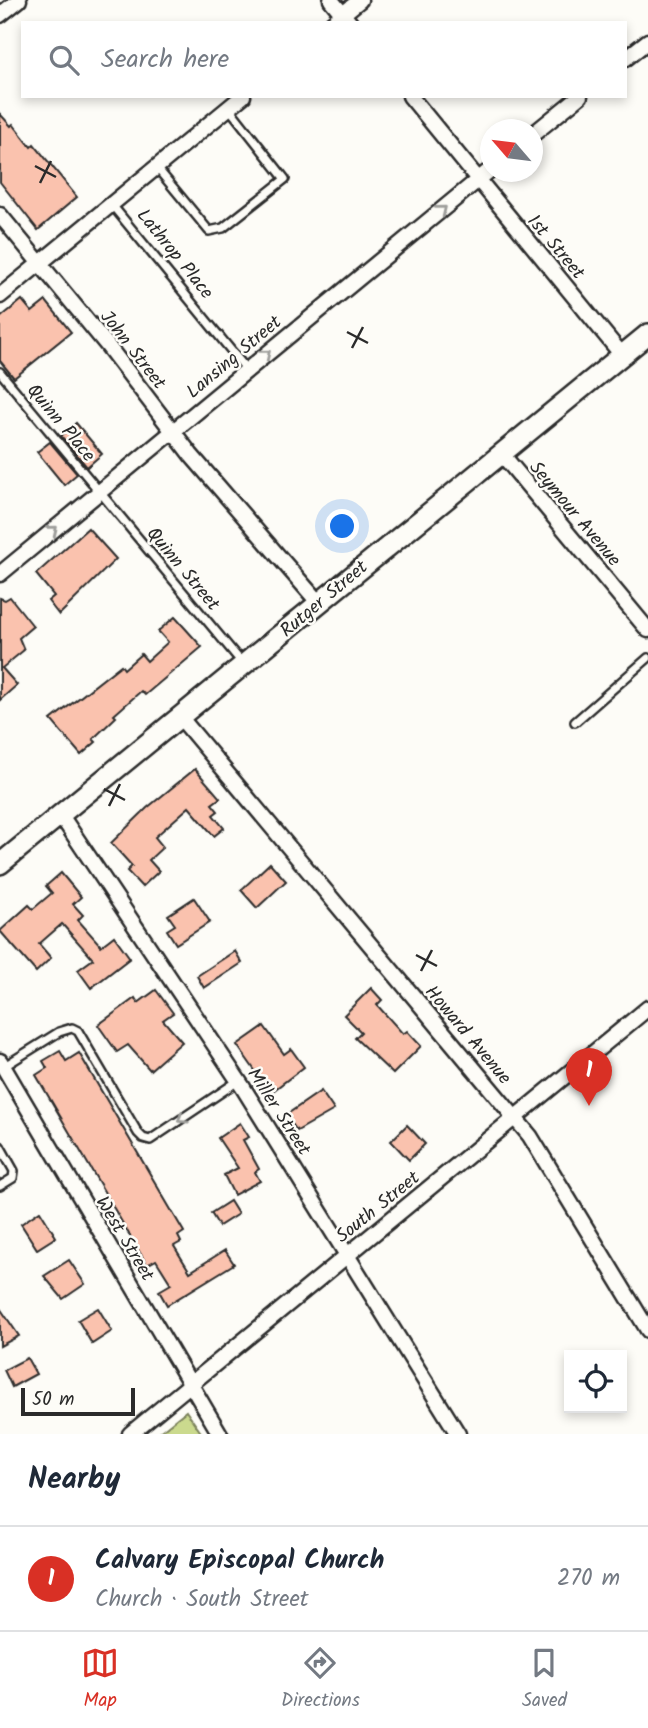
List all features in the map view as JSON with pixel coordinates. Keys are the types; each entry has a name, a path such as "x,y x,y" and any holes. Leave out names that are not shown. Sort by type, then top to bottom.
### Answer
{"street":[{"path":"0,15 19,0"},
{"path":"331,0 341,20 360,0"},
{"path":"627,57 648,41"},
{"path":"112,205 241,98"},
{"name":"1st Street","path":"412,98 622,355"},
{"path":"543,127 578,98"},
{"name":"Lansing Street","path":"0,574 478,180"},
{"name":"Lathrop Place","path":"0,296 112,205"},
{"name":"John Street","path":"1,217 173,430 318,602"},
{"name":"Rutger Street","path":"0,864 648,334"},
{"name":"Seymour Avenue","path":"501,453 648,630"},
{"name":"Howard Avenue","path":"180,717 538,1148 648,1330"},
{"name":"Miller Street","path":"60,814 239,1081 349,1254 458,1434"},
{"name":"South Street","path":"130,1434 648,1008"},
{"name":"West Street","path":"3,1072 220,1434"}],"lane":[{"path":"157,168 209,231 223,228 285,178 229,108"},
{"name":"Lathrop Place","path":"112,205 247,370"},
{"name":"Quinn Place","path":"0,372 100,492"},
{"name":"Quinn Street","path":"100,492 243,664"},
{"path":"575,722 648,658"},
{"path":"3,1072 60,1031 72,1028 78,1031 138,1133 150,1140 239,1081"},
{"path":"0,1146 15,1171 13,1178 0,1186"}],"green space":[{"path":"186,1411 202,1434 157,1434"}],"building":[{"path":"0,114 11,126 13,124 31,147 34,144 77,197 38,230 0,182"},
{"path":"22,300 32,312 46,301 71,332 14,378 0,361 0,318"},
{"path":"76,423 102,454 87,467 61,436"},
{"path":"50,442 77,474 64,485 37,452"},
{"path":"88,528 116,559 59,615 48,601 54,596 36,574"},
{"path":"10,597 33,626 19,638 24,650 2,668 17,685 0,700 0,598 5,600"},
{"path":"175,617 202,647 145,695 141,691 114,715 116,717 93,739 96,742 81,755 51,720 121,665 124,669 141,654 147,661 168,642 158,631"},
{"path":"195,769 220,798 212,804 218,811 213,815 224,828 214,836 189,807 155,837 163,847 149,860 159,871 142,887 127,871 132,866 111,843 147,808"},
{"path":"270,863 286,881 257,908 241,890"},
{"path":"61,873 81,897 73,904 83,915 78,920 101,946 114,936 130,958 91,988 78,970 93,959 62,924 39,944 51,958 36,972 0,931 29,905 33,909 52,893 46,886"},
{"path":"194,898 210,922 176,944 167,930 175,925 168,915"},
{"path":"235,951 242,963 204,988 197,976"},
{"path":"371,988 382,1000 377,1005 403,1034 407,1031 421,1046 393,1074 355,1038 361,1032 344,1015"},
{"path":"156,990 173,1013 163,1020 182,1042 150,1070 128,1045 117,1052 98,1025 135,998 138,1003"},
{"path":"264,1026 284,1054 291,1049 304,1067 274,1090 266,1080 263,1082 237,1045"},
{"path":"60,1051 66,1061 79,1053 184,1232 178,1236 181,1242 174,1246 190,1272 225,1250 234,1264 167,1305 159,1291 171,1284 156,1260 147,1265 36,1075 47,1068 43,1061"},
{"path":"321,1091 334,1110 297,1131 286,1115"},
{"path":"240,1123 249,1137 243,1140 259,1169 255,1172 260,1181 234,1195 224,1175 238,1168 218,1138"},
{"path":"407,1125 425,1144 409,1160 391,1141"},
{"path":"230,1201 238,1214 219,1226 211,1213"},
{"path":"40,1211 56,1237 37,1249 21,1224"},
{"path":"69,1260 85,1284 63,1299 44,1276"},
{"path":"0,1308 19,1336 0,1346"},
{"path":"98,1308 112,1331 92,1344 78,1320"},
{"path":"27,1358 36,1374 12,1387 4,1370"}],"place":[{"name":"Calvary Episcopal Church","path":"589,1106"}]}
